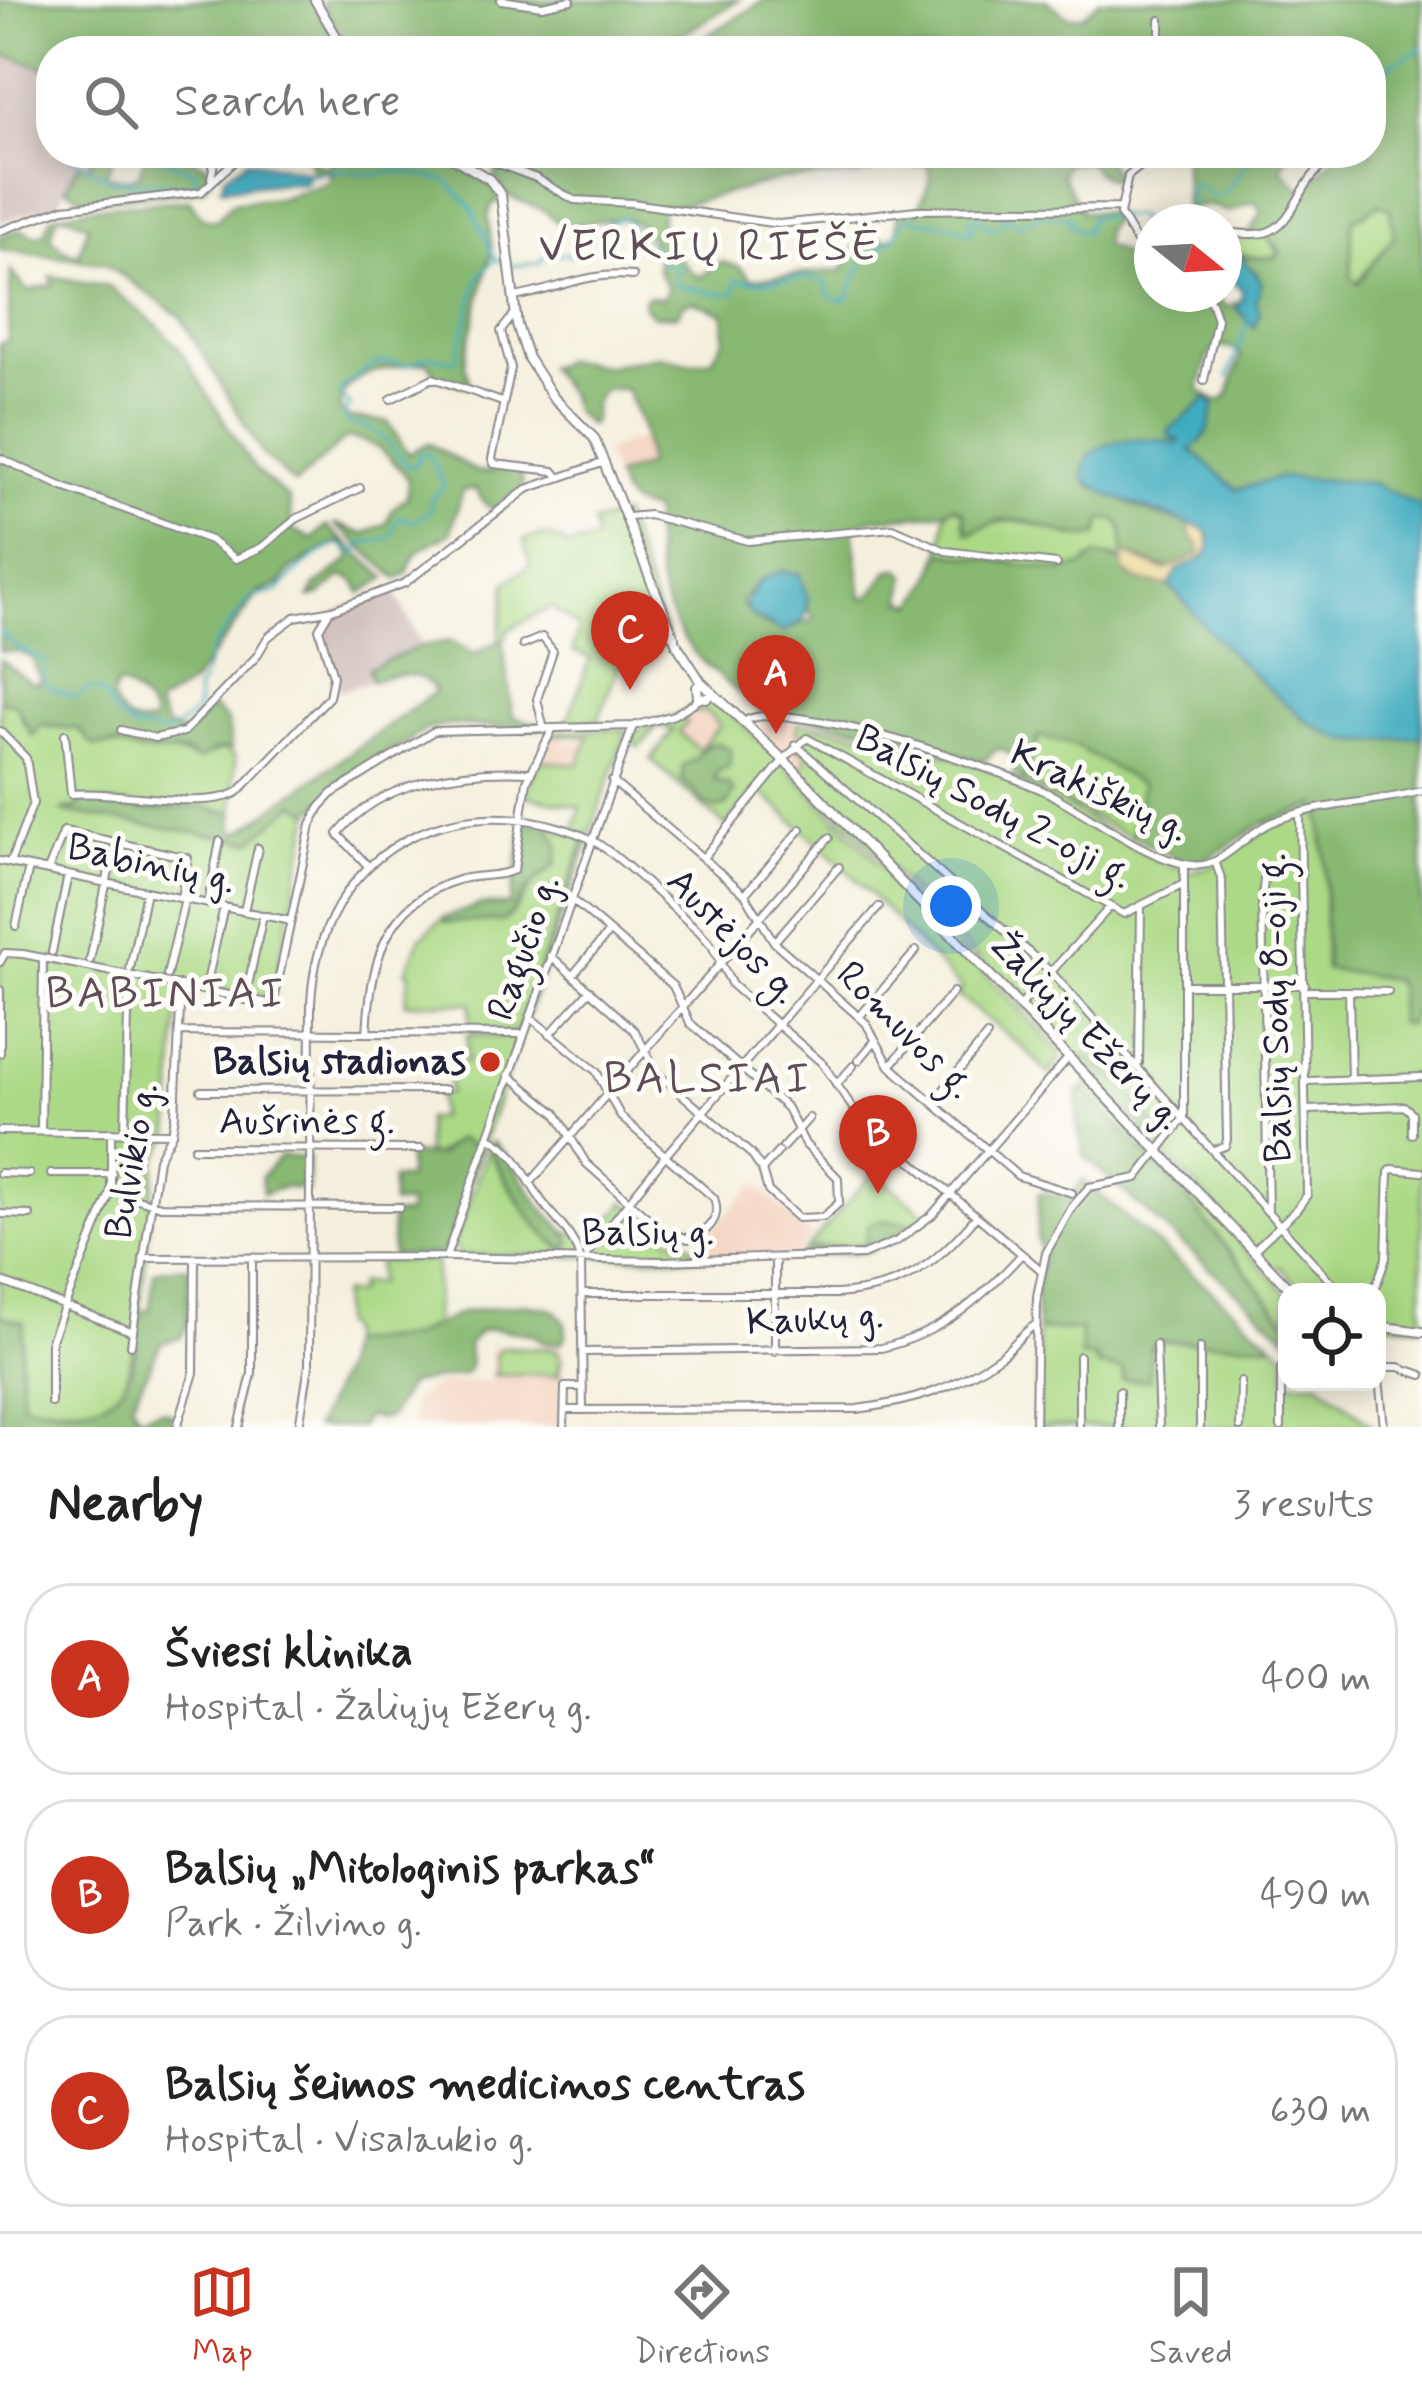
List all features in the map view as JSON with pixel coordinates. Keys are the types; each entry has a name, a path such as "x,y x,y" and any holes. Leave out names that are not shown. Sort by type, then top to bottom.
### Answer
{"main road":[{"path":"315,0 336,36"},
{"name":"Žaliųjų Ežerų g.","path":"472,168 501,195 522,344 553,398 588,429 628,517 668,624 702,692 735,712 784,760 1284,1283"},
{"path":"1386,1327 1422,1332"}],"street":[{"path":"502,0 542,6 572,0"},
{"path":"1160,20 1160,36"},
{"path":"208,187 212,168"},
{"path":"509,168 574,200 632,203 779,224 916,210 1121,215"},
{"path":"1134,238 1121,215 1128,176 1136,168"},
{"path":"1242,233 1266,233 1278,226 1311,176 1322,168"},
{"path":"0,231 64,208 201,193 223,169"},
{"path":"514,297 594,274 633,276"},
{"path":"1204,380 1216,312"},
{"path":"515,313 501,331 511,368 491,454 494,464 554,471 558,476"},
{"path":"391,399 433,379 502,401"},
{"path":"0,458 63,487 210,540 236,559 262,547 296,519 360,488"},
{"path":"122,730 155,738 184,732 256,657 268,637 301,614 332,610 405,583 527,489 605,462"},
{"path":"628,517 646,514 748,541 893,528 946,551 1057,564"},
{"path":"65,734 71,794 103,791 163,799 227,798 329,697 333,676 319,629 332,610"},
{"path":"367,1033 374,965 399,918 450,882 511,874 516,865 530,772 548,730 538,699 553,651 542,637 523,645"},
{"path":"0,962 8,952 129,972 265,1004 274,999 311,825 333,793 434,731 633,726 678,713 702,692"},
{"name":"Krakiškių g.","path":"745,721 764,716 862,729 901,740 1048,793 1149,849 1200,866 1215,861 1264,826 1300,813 1422,791"},
{"name":"Ragučio g.","path":"446,1257 633,726"},
{"path":"0,731 26,758 33,803 10,863"},
{"name":"Balsių Sodų 2-oji g.","path":"703,858 796,745 809,739 1126,914 1183,884"},
{"path":"796,745 1052,973 1332,1283"},
{"path":"368,866 338,834 374,804 448,775 478,770 530,772"},
{"name":"Romuvos g.","path":"612,782 745,894 774,942 860,1016 890,1066 1024,1180 1072,1193"},
{"name":"Balsių Sodų 8-oji g.","path":"1253,1251 1307,1195 1300,813"},
{"path":"299,1427 308,1387 313,971 321,940 341,898 368,866 406,839 443,823 479,817 522,818 591,839"},
{"path":"745,894 801,829"},
{"path":"48,871 62,831 188,858 167,975"},
{"path":"531,1182 830,838"},
{"name":"Austėjos g.","path":"591,839 699,931 732,985 822,1063 850,1107 1041,1270"},
{"path":"207,903 220,841"},
{"path":"90,960 116,843"},
{"path":"244,911 258,848"},
{"name":"Babinių g.","path":"0,861 291,921"},
{"path":"1214,1150 1223,1148 1228,1140 1222,881 1215,861"},
{"path":"1035,1427 1035,1325 1041,1270 1052,1240 1079,1196 1089,1187 1137,1178 1184,1118 1184,864"},
{"path":"16,926 29,867"},
{"path":"774,942 839,868"},
{"path":"1265,869 1268,1211"},
{"path":"52,952 68,875"},
{"path":"125,1131 129,972 146,891"},
{"path":"550,956 635,1031 657,1072 751,1154 762,1170 767,1191 798,1218 818,1219 834,1210 841,1196 838,1178 809,1149 787,1108 690,1023 673,986 570,898"},
{"path":"1020,1006 1111,906"},
{"path":"205,991 224,907"},
{"path":"584,1257 879,907"},
{"path":"1139,1067 1141,908"},
{"path":"245,1000 263,915"},
{"path":"573,975 609,932"},
{"path":"860,1016 916,952"},
{"path":"41,1131 43,958"},
{"path":"1185,985 1388,992"},
{"name":"Bulvikio g.","path":"131,1345 158,1159 172,1133 181,986"},
{"path":"0,990 0,1053"},
{"path":"550,1034 590,990"},
{"path":"1348,991 1351,1079"},
{"path":"890,1066 953,992"},
{"path":"509,1076 556,1113 582,1160 659,1228 680,1239 698,1236 712,1223 718,1208 714,1198 621,1118 596,1071 530,1017"},
{"path":"179,1032 524,1034"},
{"path":"933,1103 987,1036"},
{"path":"836,1085 875,1041"},
{"name":"Balsių g.","path":"143,1258 775,1259 836,1258 875,1251 924,1222 1069,1058"},
{"path":"1307,1081 1422,1077"},
{"path":"201,1091 445,1090"},
{"path":"1308,1110 1403,1106 1412,1112 1412,1134"},
{"path":"762,1170 809,1118"},
{"path":"0,1131 172,1133"},
{"path":"51,1403 51,1340 111,1191 111,1132"},
{"path":"488,1137 513,1155 544,1204 571,1232 584,1257 583,1410"},
{"path":"879,1165 894,1147"},
{"name":"Aušrinės g.","path":"194,1148 421,1149"},
{"path":"1377,1283 1387,1246 1389,1170 1422,1172"},
{"path":"0,1173 29,1174"},
{"path":"51,1174 112,1174"},
{"path":"111,1191 151,1204 204,1208 400,1207"},
{"path":"0,1214 30,1214"},
{"path":"582,1294 850,1293 896,1283 928,1266 975,1218"},
{"name":"Kaukų g.","path":"583,1352 858,1351 908,1341 973,1305 1020,1256"},
{"path":"775,1259 775,1351"},
{"path":"239,1427 252,1374 252,1260"},
{"path":"177,1427 194,1373 195,1261"},
{"path":"0,1281 133,1332"},
{"path":"565,1410 856,1409 896,1404 958,1384 1017,1344 1035,1325"},
{"path":"1156,1345 1159,1427"},
{"path":"1200,1348 1200,1427"},
{"path":"1079,1356 1079,1427"},
{"path":"1386,1365 1422,1375"},
{"path":"1240,1427 1241,1382"},
{"path":"565,1427 565,1388 583,1388"},
{"path":"1119,1391 1119,1427"},
{"path":"1281,1391 1281,1427"},
{"path":"1381,1391 1384,1427"}],"shaded area":[{"path":"0,53 36,65 36,168 87,168 66,188 60,204 0,222"},
{"path":"644,438 647,465 615,477 604,451"},
{"path":"393,588 422,646 369,667 372,681 339,691 322,628 336,611"},
{"path":"690,708 706,712 720,725 698,751 679,732 687,722 682,713"},
{"path":"767,717 799,723 796,730 804,734 809,758 797,771 758,729"},
{"path":"552,735 564,735 563,742 587,740 579,765 538,760"},
{"path":"755,1184 812,1236 796,1255 704,1257 695,1248"},
{"path":"492,1345 564,1347 562,1427 412,1427 412,1402 437,1383 491,1382"}],"green space":[{"path":"0,0 312,0 332,36 36,36 36,65 0,53"},
{"path":"324,0 739,0 680,36 342,36 322,4"},
{"path":"765,0 1046,0 1068,17 1083,16 1100,0 1422,0 1422,507 1372,483 1280,477 1237,490 1191,450 1209,426 1214,405 1207,398 1168,431 1179,440 1177,444 1110,443 1088,458 1087,484 1155,515 1193,524 1188,530 1200,554 1178,566 1161,567 1123,553 1123,530 1116,519 1102,520 1098,535 1087,537 1013,520 967,533 964,512 954,506 853,527 862,597 868,598 890,570 900,569 906,575 903,601 915,604 941,552 1063,571 1085,565 1096,555 1123,561 1128,575 1169,586 1186,599 1208,629 1302,718 1324,732 1350,741 1422,737 1422,1008 1413,1013 1408,1025 1398,1023 1398,987 1393,979 1325,969 1325,859 1316,805 1267,821 1199,864 1186,863 1131,837 1142,785 1076,746 1039,736 1023,780 1014,774 1015,757 999,748 982,762 881,731 759,710 759,702 713,671 671,618 655,557 653,510 628,501 615,477 647,465 643,430 626,389 603,389 589,425 572,410 570,396 547,367 566,360 606,366 658,356 692,363 711,360 725,338 724,313 692,301 677,315 654,316 644,300 663,298 668,287 644,229 623,219 562,226 544,210 506,195 494,175 502,168 884,168 857,176 782,179 673,207 662,205 660,233 690,271 700,277 722,262 740,267 752,279 843,270 859,239 890,239 897,233 898,214 917,212 931,178 929,168 1065,168 1062,175 1082,212 1114,212 1105,229 1104,245 1134,259 1134,312 1241,312 1254,326 1260,312 1257,273 1242,256 1275,258 1281,252 1267,236 1247,236 1262,212 1255,202 1242,207 1185,204 1184,168 1282,169 1302,191 1324,168 1386,168 1386,36 707,36","holes":["1380,204 1390,209 1394,236 1358,283 1351,277 1352,221","1218,346 1241,355 1228,396 1218,402 1199,390 1208,356","782,571 799,574 808,611 814,616 810,622 778,629 753,617 741,602 760,580"]},
{"path":"76,168 109,168 106,175 125,179 139,175 141,168 208,168 210,179 195,191 84,200 66,188"},
{"path":"463,168 493,187 500,201 492,204 488,217 492,249 467,349 469,382 464,386 436,376 428,362 372,373 348,387 342,397 340,411 350,418 388,422 408,454 428,443 477,472 500,467 520,470 523,486 494,510 476,489 463,490 450,533 418,552 407,574 397,578 334,523 363,534 387,523 392,510 407,497 408,479 382,451 365,441 346,438 295,484 263,455 180,316 104,263 0,250 0,236 21,229 36,236 45,233 52,216 87,208 189,200 202,218 216,221 232,203 281,198 328,183 333,174 311,170","holes":["57,216 88,225 79,255 65,251 51,238"]},
{"path":"1093,168 1112,168 1118,177 1113,181"},
{"path":"1380,203 1390,208 1394,236 1357,283 1351,278 1352,221"},
{"path":"1242,235 1267,236 1280,256 1242,254"},
{"path":"11,271 28,291 53,285 51,276 109,287 178,347 255,470 289,499 292,529 312,539 327,526 386,578 361,593 354,580 342,576 322,594 310,597 314,587 352,558 338,542 291,569 279,585 259,593 191,684 157,705 166,726 184,734 212,707 228,722 231,749 216,750 199,760 187,753 94,746 78,729 42,725 32,736 16,704 0,700 0,659 30,682 41,683 32,658 0,651 0,344 8,340","holes":["117,685 146,705 154,722 133,723 123,716 112,698"]},
{"path":"954,506 964,512 964,525 972,533 1010,521 1072,537 1102,520 1116,519 1123,530 1123,561 1112,556 1089,559 1085,565 1063,571 941,552 946,512"},
{"path":"622,515 667,636 654,612 648,625 659,647 655,654 644,644 632,659 619,664 598,721 567,722 590,658 573,651 578,627 551,607 508,630 503,644 499,641 506,583 530,565 524,540 542,535 566,547 595,540 593,523"},
{"path":"451,641 474,654 499,641 503,644 513,717 535,723 538,729 449,725 427,729 336,787 311,813 296,803 252,841 61,812 78,808 80,799 150,810 197,806 233,813 233,830 240,832 435,692 416,676 372,681 368,668 422,646"},
{"path":"0,700 16,703 24,724 78,729 102,746 195,759 225,749 235,757 233,813 197,806 150,810 81,799 78,807 62,810 246,841 297,803 311,813 272,998 180,985 170,1136 156,1160 138,1330 124,1386 106,1404 94,1407 23,1405 23,1323 0,1316"},
{"path":"708,700 728,710 778,758 1060,1052 1060,1061 1049,1074 957,995 962,989 846,869 759,790 725,826 651,760 673,730 658,725 639,748 630,739 637,731 682,713 687,722 679,732 699,750 720,725 706,712 690,708"},
{"path":"799,723 860,733 979,766 1036,789 1133,847 1190,871 1230,854 1269,827 1267,821 1316,805 1325,859 1325,969 1393,979 1398,987 1398,1022 1422,1008 1422,1327 1386,1322 1386,1283 1296,1283 1280,1266 1274,1269 1153,1141 1160,1144 1086,1056 1080,1064 797,771 808,758 795,745 804,735 796,730"},
{"path":"627,731 589,836 573,831 581,807 526,796 538,760 579,765 589,735 552,735"},
{"path":"1040,735 1076,746 1142,785 1131,837 1023,780"},
{"path":"718,743 731,750 729,767 717,772 714,780 734,792 727,805 717,809 705,804 682,780 683,766 705,746"},
{"path":"524,822 547,826 559,844 556,864 526,890 503,921 445,922 443,918 480,905 510,905"},
{"path":"547,826 585,839 517,1032 470,1031 471,1003 405,1003 410,973 406,971 421,937 443,918 445,922 503,921 514,912 534,879"},
{"path":"585,839 588,843 523,1029 517,1032"},
{"path":"467,1035 519,1038 481,1149 458,1139 433,1157 426,1153 426,1119 439,1117 439,1094 449,1094 449,1062 467,1061"},
{"path":"1082,1056 1130,1092 1162,1142 1153,1141 1080,1064"},
{"path":"1088,1083 1278,1284 1278,1311 1187,1198 1083,1089"},
{"path":"1083,1089 1187,1198 1278,1311 1278,1329 1085,1157 1077,1124 1078,1092"},
{"path":"458,1139 481,1149 446,1250 439,1255 392,1256 391,1215 407,1214 409,1204 392,1204 392,1179 408,1179 408,1154 438,1156"},
{"path":"493,1142 565,1231 571,1242 568,1249 545,1234 523,1207 490,1150"},
{"path":"490,1145 519,1201 562,1249 566,1231 594,1239 625,1202 665,1236 690,1244 703,1258 459,1255 453,1245"},
{"path":"281,1156 308,1158 308,1190 283,1187 263,1194 261,1177"},
{"path":"874,1172 928,1216 892,1241 800,1256"},
{"path":"1082,1180 1274,1344 1159,1341 1150,1347 1149,1380 1123,1380 1123,1370 1097,1366 1096,1358 1081,1357 1081,1330 1038,1330 1035,1293 1043,1255 1037,1238 1039,1193 1070,1198"},
{"path":"878,1220 919,1224 866,1252 805,1256 814,1247 865,1245 868,1225"},
{"path":"436,1260 435,1324 408,1338 346,1343 341,1294 357,1293 358,1284 378,1283 378,1261"},
{"path":"189,1268 188,1324 180,1338 161,1343 132,1402 139,1417 161,1410 172,1414 172,1427 0,1427 0,1316 24,1322 23,1404 52,1408 96,1405 123,1384 132,1366 139,1313 150,1309 154,1271"},
{"path":"523,1304 554,1309 565,1322 566,1336 561,1343 545,1343 533,1334 480,1331 468,1345 470,1367 465,1374 409,1384 389,1417 367,1416 359,1427 315,1427 341,1371 346,1343 408,1338 463,1312"},
{"path":"1038,1330 1082,1330 1098,1366 1123,1370 1123,1379 1159,1341 1274,1344 1278,1347 1278,1391 1330,1391 1374,1427 1037,1427"},
{"path":"503,1347 555,1349 562,1358 561,1375 493,1375 495,1355"}],"sand":[{"path":"1193,524 1207,530 1210,547 1201,561 1178,570 1169,586 1138,581 1123,571 1123,553 1164,570 1200,554 1188,530"}],"water":[{"path":"236,168 287,168 307,172 307,180 303,184 221,188 226,175"},
{"path":"1242,259 1262,282 1254,327 1240,312"},
{"path":"1207,398 1214,405 1209,426 1191,450 1237,490 1280,477 1372,483 1422,507 1422,737 1346,740 1312,724 1253,674 1169,586 1178,570 1207,556 1207,530 1106,494 1084,479 1085,464 1104,446 1134,440 1177,444 1179,440 1168,431"},
{"path":"782,571 799,574 808,599 804,621 784,632 750,615 745,604 760,580"}],"waterway":[{"path":"1386,67 1422,48"},
{"path":"0,105 4,104"},
{"path":"90,168 111,180 196,186 196,172 186,168"},
{"path":"1191,204 1186,190 1193,185 1223,196 1243,168"},
{"path":"306,175 399,171 447,181 471,206 495,258"},
{"path":"0,632 46,660 43,678 50,688 77,698 88,688 100,692 131,728 168,733 186,720 197,707 196,691 214,646 250,598 278,591 330,548 339,544 358,554 360,544 390,538 399,517 414,522 431,510 431,499 444,485 429,454 421,453 414,466 408,467 376,432 347,424 344,412 351,406 341,397 342,388 383,362 408,365 430,356 456,361 479,276 496,259 511,266 539,263 549,252 573,255 604,226 622,217 654,248 664,266 681,266 673,280 677,285 721,294 735,292 737,279 814,279 825,281 830,296 841,301 848,298 864,258 893,239 905,218 968,232 974,230 969,221 976,217 993,230 1005,215 1018,226 1057,215 1071,218 1070,227 1086,232 1091,217 1134,216"},
{"path":"1228,377 1248,322"}],"place":[{"name":"Balsių šeimos medicinos centras","path":"630,690"},
{"name":"Šviesi klinika","path":"776,734"},
{"name":"Balsių stadionas","path":"490,1062"},
{"name":"Balsių „Mitologinis parkas“","path":"878,1194"}],"district":[{"name":"VERKIŲ RIEŠĖ","path":"710,247"},
{"name":"BABINIAI","path":"166,994"},
{"name":"BALSIAI","path":"708,1079"}]}
